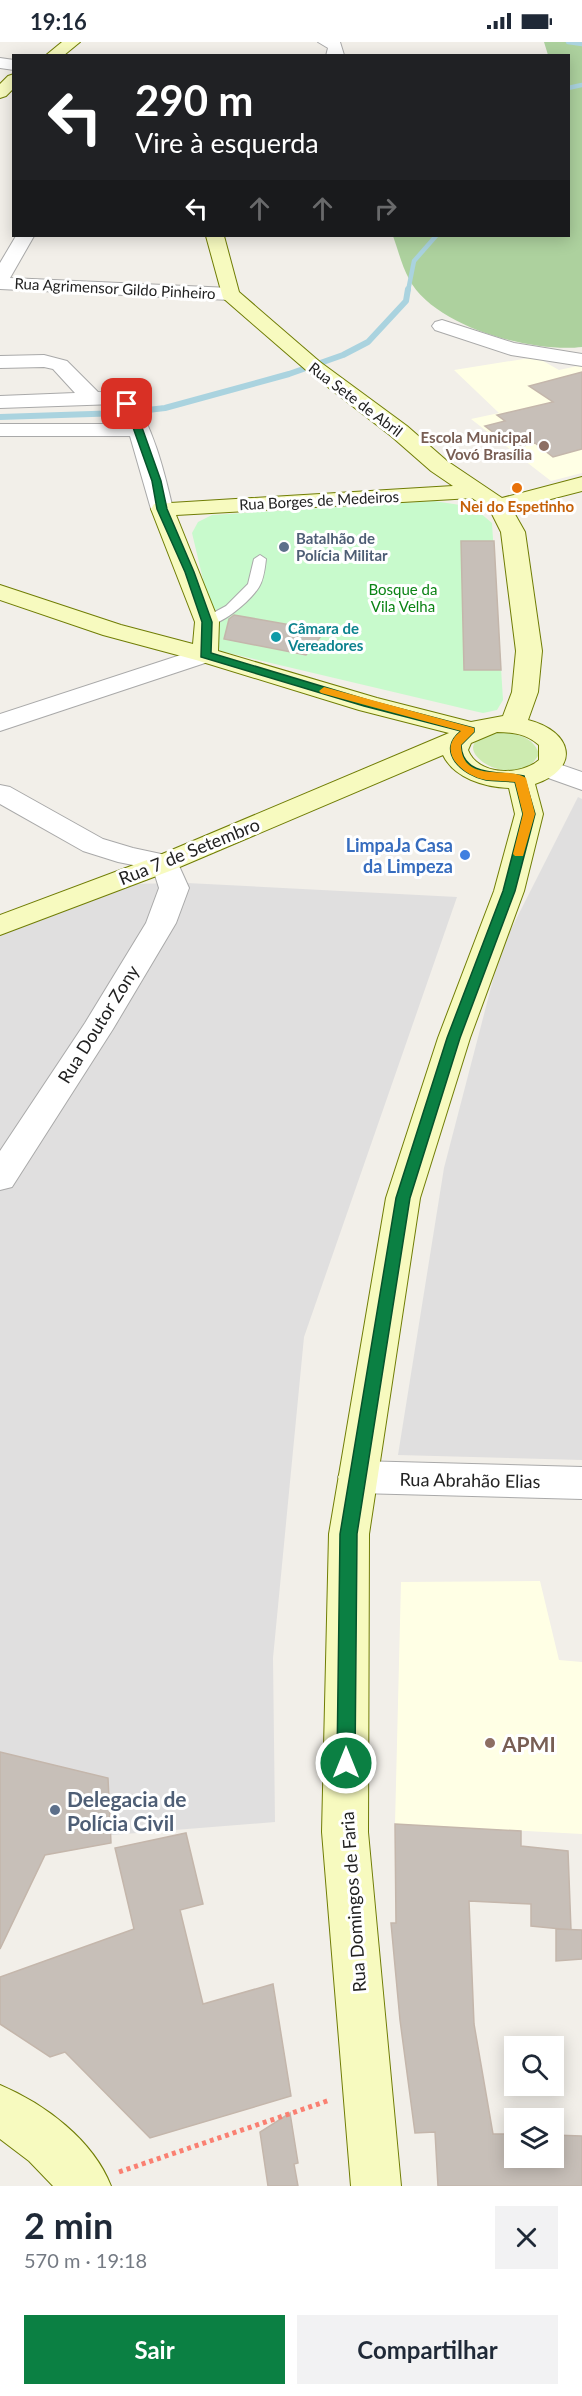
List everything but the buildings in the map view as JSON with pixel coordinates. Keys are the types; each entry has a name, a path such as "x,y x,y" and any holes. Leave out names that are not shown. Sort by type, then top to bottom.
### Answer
{"main road":[{"path":"55,54 72,42"},
{"path":"0,93 12,82"},
{"path":"215,237 230,294"},
{"name":"Rua Sete de Abril","path":"230,294 312,366 399,431 439,466 499,506 513,532 529,651 525,692 513,724"},
{"path":"499,506 582,484"},
{"name":"Rua Borges de Medeiros","path":"162,509 476,491"},
{"path":"162,509 207,622 205,655"},
{"path":"0,592 112,630 205,655 368,704 464,743 472,771 486,776 533,773 553,760 554,750 550,741 534,730 513,724"},
{"name":"Rua 7 de Setembro","path":"0,926 165,863 377,774 464,743 497,723 513,724"},
{"name":"Rua Domingos de Faria","path":"376,2186 345,1832 349,1534 403,1198 454,1038 509,891 529,814 533,773"},
{"path":"0,2110 35,2131 85,2185"}],"street":[{"path":"326,42 335,45 336,54"},
{"path":"0,281 25,237"},
{"name":"Rua Agrimensor Gildo Pinheiro","path":"0,281 230,294"},
{"path":"442,326 511,349 582,360"},
{"path":"0,362 44,361 60,365 93,399"},
{"path":"0,402 123,397 156,481 162,509"},
{"path":"0,430 133,418"},
{"path":"0,723 205,655"},
{"path":"533,773 582,782"},
{"path":"0,793 93,845 128,856 165,863"},
{"name":"Rua Doutor Zony","path":"0,1178 97,1029 160,923 174,888 165,863"},
{"name":"Rua Abrahão Elias","path":"358,1478 582,1483"}],"lane":[{"path":"207,622 231,609 254,585 260,559"}],"path":[{"path":"85,2185 367,2087"}],"shaded area":[{"name":"Escola Municipal Vovó Brasília","path":"536,357 559,370 582,365 582,473 551,481 471,419 499,413 454,370"},
{"path":"578,797 582,799 582,1460 398,1455 444,1168 501,949"},
{"path":"187,883 457,897 304,1337 273,1658 275,1822 87,1837 0,1752 0,934 125,884"},
{"name":"APMI","path":"540,1581 559,1660 582,1662 582,1834 395,1824 401,1582"}],"green space":[{"path":"544,42 582,42 582,347 537,346 512,341 462,323 440,311 422,296 409,279 393,237 570,237 570,54 548,54"},
{"name":"Bosque da Vila Velha","path":"434,501 473,507 492,523 503,700 497,710 483,713 220,651 192,533 198,522 212,515"},
{"path":"506,732 526,738 534,744 539,754 528,767 513,771 497,769 475,754 474,744 483,737"}],"waterway":[{"path":"568,42 582,44"},
{"path":"570,88 582,85"},
{"path":"408,291 414,261 435,237"},
{"path":"0,417 122,413 165,408 289,374 343,355 368,342 406,301 408,289"}],"slow traffic":[{"path":"324,691 470,730 461,737 456,745 456,754 462,763 472,771 486,776 503,779 520,778 529,814 519,854"}],"place":[{"name":"Escola Municipal Vovó Brasília","path":"544,446"},
{"name":"Nei do Espetinho","path":"517,488"},
{"name":"Batalhão de Polícia Militar","path":"284,547"},
{"name":"Câmara de Vereadores","path":"276,637"},
{"name":"LimpaJa Casa da Limpeza","path":"465,855"},
{"name":"APMI","path":"490,1743"},
{"name":"Delegacia de Polícia Civil","path":"55,1810"}],"route":[{"path":"127,404 135,419 156,481 162,509 174,534 207,622 205,655 368,704 470,730 461,737 456,745 456,754 462,763 472,771 486,776 503,779 520,778 529,814 509,891 454,1038 403,1198 349,1534 346,1763"}]}
